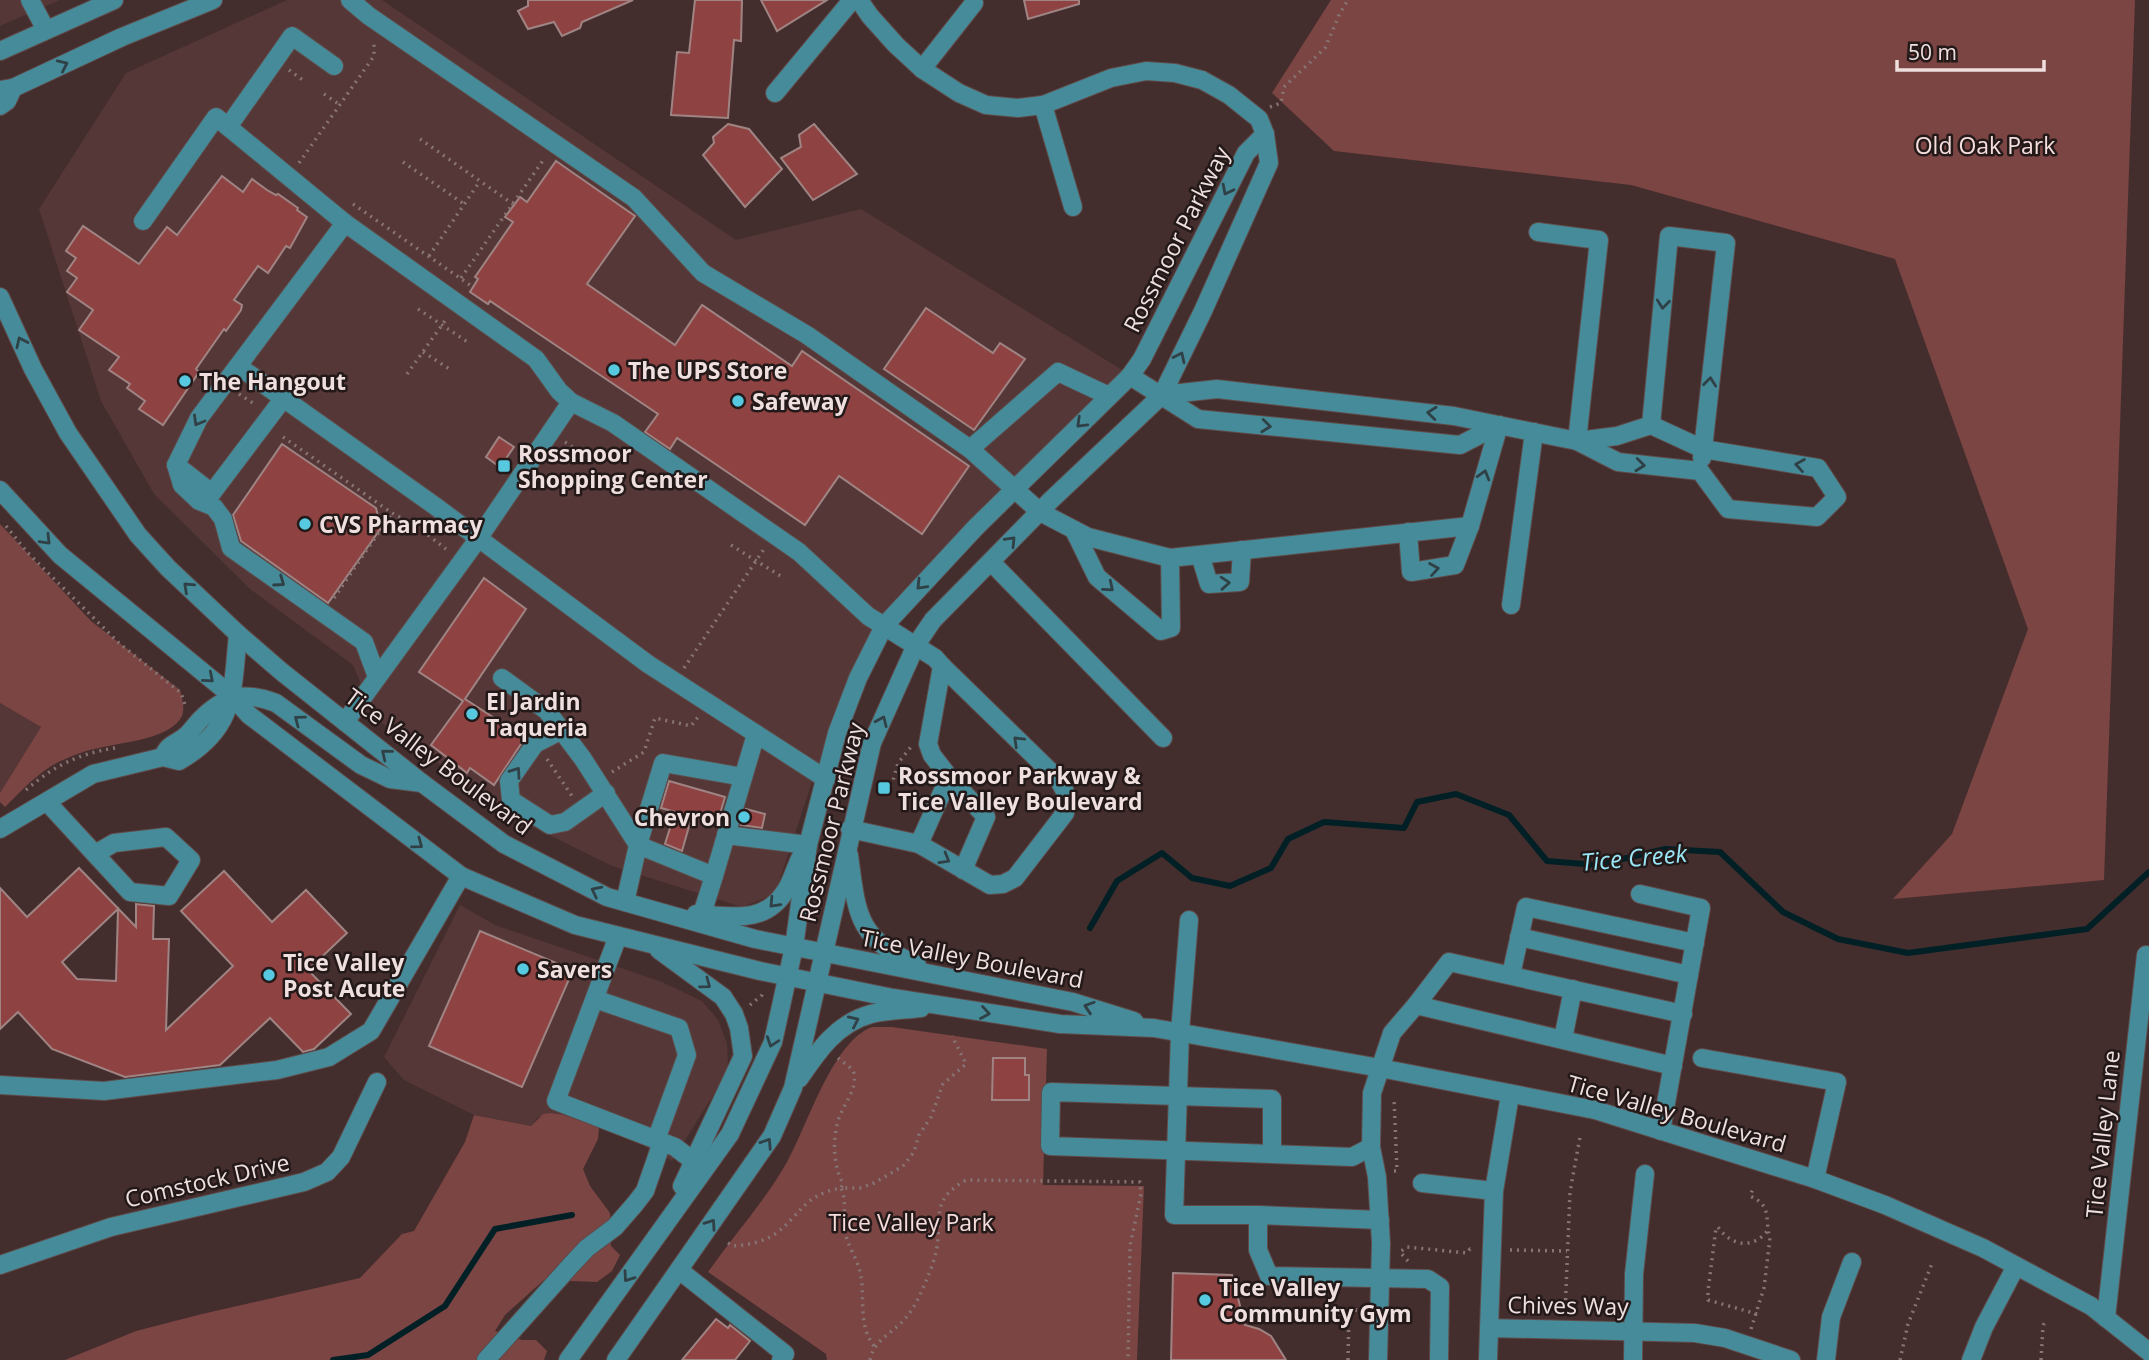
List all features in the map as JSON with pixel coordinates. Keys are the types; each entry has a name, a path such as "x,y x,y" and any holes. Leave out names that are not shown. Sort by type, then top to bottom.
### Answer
{"street":[{"path":"30,0 46,30"},
{"path":"0,51 114,0"},
{"path":"0,106 7,101 7,89 122,37 213,0"},
{"path":"350,0 369,16 634,198 703,273 807,335 970,449 1040,512 1088,537 1170,558 1469,526"},
{"path":"775,93 852,0"},
{"path":"859,0 896,45 922,69 959,93 986,104 1018,107 1043,105 1127,74 1146,71 1175,73 1202,80 1229,95 1259,119 1265,134"},
{"path":"922,69 974,3"},
{"path":"228,127 292,36 334,66"},
{"path":"1043,105 1073,207"},
{"path":"143,221 216,117 345,223 536,359 559,391 572,402 613,423 799,552 868,616 935,658 1058,779 1069,802 1065,813 1015,878 1003,884 990,885 919,844 849,836 855,904 863,924 873,937 898,956 950,978"},
{"name":"Rossmoor Parkway","path":"699,1166 730,1134 773,1042 794,947 808,845 837,733 858,678 884,626 1014,489 1130,376 1142,359 1246,153 1265,134"},
{"name":"Rossmoor Parkway","path":"616,1360 772,1136 793,1088 872,743 916,645 933,620 990,562 1162,395 1269,163 1265,134"},
{"path":"345,223 199,418 176,465 181,485 199,501 214,507 223,519 231,548 364,642 377,677"},
{"path":"1538,232 1599,240 1577,442"},
{"path":"1577,442 1617,436 1651,425 1703,449 1818,468 1837,497 1817,517 1728,509 1700,471 1703,449 1726,243 1669,236 1651,425"},
{"name":"Tice Valley Boulevard","path":"0,297 33,369 68,433 138,535 168,568 238,634 345,722 505,844 607,897 755,939 1073,1002 1154,1028"},
{"path":"238,366 435,506 648,664 826,779"},
{"path":"970,449 1058,372 1109,396"},
{"path":"1130,376 1198,419 1460,445 1499,425"},
{"path":"1162,395 1217,389 1454,416 1577,442 1618,463 1700,471"},
{"path":"176,465 212,493 283,399"},
{"path":"345,722 478,539 572,402"},
{"path":"1409,532 1411,572 1455,565 1499,425"},
{"path":"1511,605 1534,432"},
{"name":"Tice Valley Boulevard","path":"0,490 60,555 232,696 249,715 461,876 575,925 788,976 939,1005 1060,1024 1154,1028 1180,1032 1594,1110 1815,1179 1885,1205 1983,1248 2078,1298 2149,1352"},
{"path":"1074,530 1097,577 1161,631 1171,628 1170,558"},
{"path":"1200,555 1209,584 1240,582 1242,550"},
{"path":"990,562 1163,738"},
{"path":"0,829 93,774 163,757 179,761 202,747 217,730 232,696 238,634"},
{"path":"942,666 928,744 932,755 949,777 986,817 963,870"},
{"path":"502,678 547,711 606,793 639,845 714,876"},
{"path":"232,696 262,697 276,703 360,765 390,779 422,783"},
{"path":"562,730 535,744 509,781 511,800 550,825 565,822 606,793"},
{"path":"702,914 756,734"},
{"path":"625,902 663,763 743,777"},
{"path":"919,844 949,777"},
{"path":"47,802 95,855 130,892 169,896 191,860 166,837 114,843 95,855"},
{"path":"661,912 731,917 765,913 786,890 808,845 726,835"},
{"path":"0,1085 104,1091 277,1070 329,1057 371,1031 461,876"},
{"path":"1640,894 1701,908 1661,1131"},
{"path":"1511,975 1526,907 1695,943"},
{"path":"1189,920 1180,1032 1174,1215 1380,1220"},
{"path":"618,936 556,1101 675,1147 699,1166"},
{"path":"1519,937 1689,975"},
{"path":"568,1360 656,1238 699,1166 743,1056 742,1040 734,1014 723,997 650,944"},
{"name":"Tice Valley Lane","path":"2106,1318 2146,955"},
{"path":"1378,1360 1380,1220 1377,1177 1371,1147 1372,1093 1392,1033 1449,962 1683,1014"},
{"path":"1563,1039 1573,989"},
{"path":"486,1360 571,1265 587,1248 615,1227 645,1191 687,1055 678,1028 595,999"},
{"path":"793,1088 837,1030 854,1020 873,1013 939,1005"},
{"path":"1416,1005 1674,1066"},
{"path":"1702,1058 1837,1082 1815,1179"},
{"name":"Comstock Drive","path":"0,1265 111,1227 304,1182 327,1172 341,1157 377,1082"},
{"path":"1272,1154 1272,1099 1051,1092 1050,1146 1352,1157 1371,1147"},
{"name":"Chives Way","path":"1510,1095 1494,1191 1489,1328 1695,1333 1726,1338 1791,1360"},
{"path":"1633,1360 1634,1274 1645,1174"},
{"path":"1422,1183 1494,1191"},
{"path":"1258,1215 1258,1250 1269,1276 1428,1279 1440,1287 1439,1360"},
{"path":"1826,1360 1831,1317 1852,1262"},
{"path":"1971,1360 1984,1327 2016,1266"},
{"path":"679,1270 785,1354 781,1360"},
{"path":"1488,1360 1489,1328"}],"path":[{"path":"1271,106 1281,103 1284,87 1325,48 1348,0"},
{"path":"298,165 373,56 373,30"},
{"path":"324,94 340,104"},
{"path":"420,139 513,204"},
{"path":"461,278 546,156"},
{"path":"403,162 464,204"},
{"path":"429,256 480,181"},
{"path":"348,200 470,285"},
{"path":"418,309 469,343"},
{"path":"407,374 452,311"},
{"path":"423,352 451,370"},
{"path":"235,391 261,409"},
{"path":"283,437 407,521"},
{"path":"564,442 590,458"},
{"path":"330,603 392,513"},
{"path":"0,519 27,552 119,643 181,693 186,704 186,713"},
{"path":"428,535 447,548 438,559"},
{"path":"682,671 767,544"},
{"path":"732,545 782,577"},
{"path":"608,774 645,752 655,718 691,726 699,715"},
{"path":"24,792 67,761 91,752 126,746"},
{"path":"876,797 892,784 898,763 912,746"},
{"path":"543,752 573,797 580,792"},
{"path":"728,1243 742,1246 765,1239 776,1233 816,1195 874,1183 897,1171 909,1160 919,1135 931,1117 943,1084 966,1063 951,1036"},
{"path":"838,1058 853,1070 855,1082 836,1131 835,1161 844,1184 841,1188"},
{"path":"1388,1171 1397,1171 1394,1098"},
{"path":"1565,1316 1570,1192 1580,1137"},
{"path":"870,1360 874,1346 904,1320 915,1304 935,1254 940,1203 946,1193 966,1180 1140,1182 1141,1194 1130,1246 1128,1360"},
{"path":"1750,1332 1764,1288 1770,1238 1768,1213 1761,1202 1750,1196 1754,1186"},
{"path":"841,1188 845,1195 843,1210 846,1235 861,1274 865,1331 874,1346"},
{"path":"1757,1314 1707,1300 1707,1291 1716,1228 1730,1240 1750,1244 1768,1230"},
{"path":"1406,1263 1409,1260 1401,1252 1407,1247 1468,1253 1470,1249 1479,1250"},
{"path":"1502,1250 1567,1251"},
{"path":"1900,1360 1908,1324 1933,1261"},
{"path":"1348,1360 1349,1310 1364,1310 1364,1300"},
{"path":"2041,1360 2043,1326 2046,1319"}],"shaded area":[{"path":"0,0 60,0 0,26"},
{"name":"Rossmoor Shopping Center","path":"287,0 382,0 736,240 861,209 1140,381 882,618 815,773 775,894 742,907 612,866 511,816 375,718 353,665 250,589 154,494 101,401 39,209 126,73"},
{"path":"0,703 41,727 0,793"},
{"path":"460,905 495,925 662,982 702,1001 718,1020 727,1044 728,1066 714,1094 672,1161 627,1137 564,1115 538,1117 531,1126 474,1115 404,1080 384,1057"}],"green space":[{"name":"Old Oak Park","path":"1331,0 2135,0 2104,880 1893,899 1952,834 2028,629 1895,259 1631,185 1334,151 1272,93"},
{"path":"0,524 91,621 180,690 183,707 182,716 176,724 156,735 85,751 55,764 32,780 5,807 0,802 0,793 41,727 0,703"},
{"name":"Tice Valley Park","path":"872,1027 892,1027 1047,1049 1043,1185 1144,1186 1137,1360 827,1360 826,1354 708,1272 787,1162 822,1086 845,1049"},
{"path":"550,1113 599,1127 598,1139 583,1169 590,1186 610,1213 611,1246 620,1255 612,1271 597,1282 544,1280 505,1315 495,1331 522,1340 536,1340 547,1351 544,1360 65,1360 136,1331 360,1278 402,1234 414,1231 465,1142 474,1115 531,1126 543,1114"}],"building":[{"path":"528,0 633,0 582,22 580,28 562,36 554,22 528,29 518,11 528,6"},
{"path":"695,0 742,0 741,41 734,40 728,118 671,115 677,52 689,53"},
{"path":"761,0 827,0 777,31"},
{"path":"1024,0 1079,0 1079,4 1028,19"},
{"path":"728,124 749,129 782,169 745,207 703,155 714,143 713,137"},
{"path":"814,124 857,174 813,200 781,158 801,147 799,135"},
{"path":"556,161 635,216 587,284 675,345 702,305 792,366 802,351 969,466 922,534 839,476 805,525 677,438 670,449 645,432 658,414 490,301 488,304 470,292 478,279 475,277 513,222 505,217 520,197 527,202"},
{"path":"222,176 243,192 252,179 278,194 307,217 290,248 286,246 268,273 258,266 234,300 242,305 241,310 196,369 199,372 163,425 139,409 145,401 127,388 130,384 109,370 119,357 79,330 93,310 67,292 77,278 67,271 76,258 66,251 83,226 139,264 167,227 177,235"},
{"path":"926,308 993,353 1000,343 1025,359 974,430 884,369"},
{"path":"499,437 514,447 500,467 486,457"},
{"name":"CVS Pharmacy","path":"282,444 376,508 381,528 328,603 241,541 233,515"},
{"path":"484,578 526,609 465,699 525,738 494,785 470,768 467,773 431,745 463,701 419,672"},
{"path":"669,781 725,797 717,824 692,816 682,851 665,844 675,812 661,808"},
{"path":"746,809 765,814 762,828 741,825"},
{"name":"Tice Valley Post Acute","path":"79,868 136,927 136,904 154,906 153,939 169,939 166,1030 233,966 181,911 224,871 272,922 306,890 347,933 308,970 351,1014 314,1049 303,1052 270,1018 220,1065 125,1077 52,1049 18,1012 0,1029 0,888 27,917","holes":["118,909 116,981 77,979 62,962"]},
{"path":"480,931 573,970 522,1087 429,1046"},
{"path":"993,1058 1025,1058 1025,1075 1029,1075 1029,1100 992,1100"},
{"name":"Tice Valley Community Gym","path":"1173,1273 1232,1275 1245,1325 1271,1336 1286,1360 1171,1360"},
{"path":"716,1319 728,1328 730,1325 750,1341 735,1360 682,1360"}],"waterway":[{"name":"Tice Creek","path":"1090,928 1117,881 1162,853 1192,878 1230,886 1271,868 1288,839 1324,822 1404,828 1417,802 1456,794 1509,815 1547,861 1597,865 1665,849 1720,852 1783,912 1838,939 1908,953 2087,929 2149,872"},
{"name":"Tice Creek","path":"333,1360 368,1355 445,1306 495,1229 572,1215"}],"place":[{"name":"The UPS Store","path":"614,370"},
{"name":"The Hangout","path":"185,381"},
{"name":"Safeway","path":"738,401"},
{"name":"Rossmoor Shopping Center","path":"504,466"},
{"name":"CVS Pharmacy","path":"305,524"},
{"name":"El Jardin Taqueria","path":"472,714"},
{"name":"Rossmoor Parkway & Tice Valley Boulevard","path":"884,788"},
{"name":"Chevron","path":"744,817"},
{"name":"Savers","path":"523,969"},
{"name":"Tice Valley Post Acute","path":"269,975"},
{"name":"Tice Valley Community Gym","path":"1205,1300"}]}
